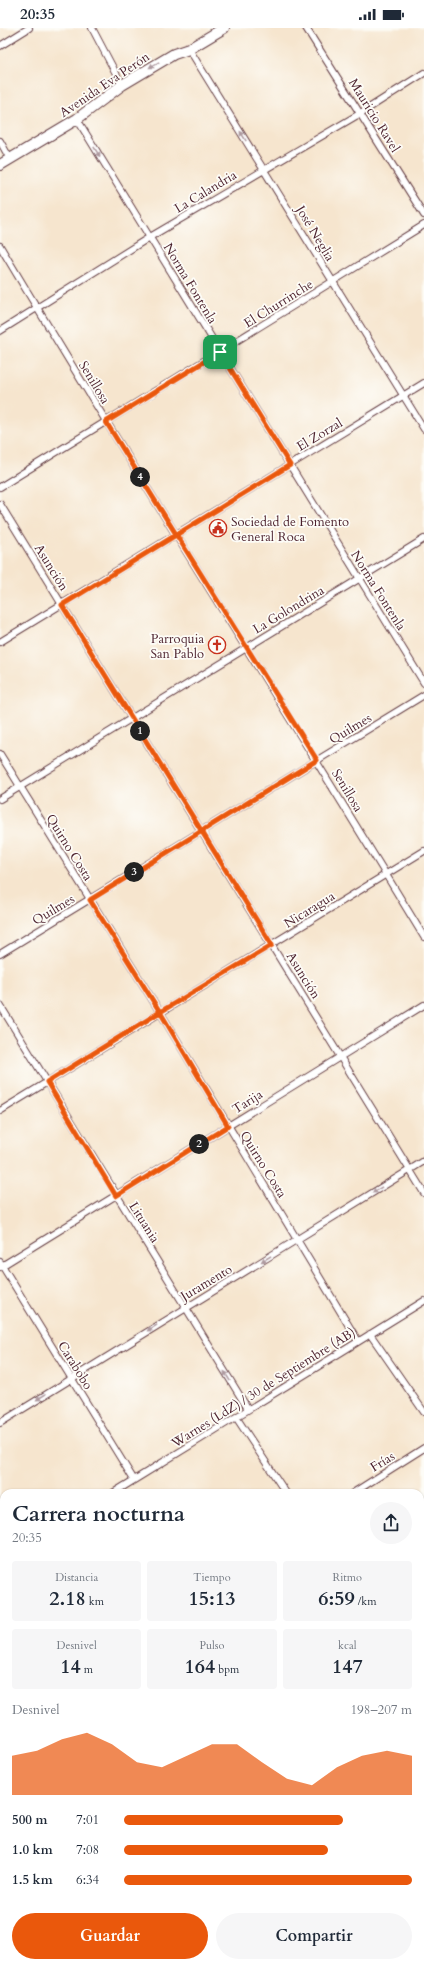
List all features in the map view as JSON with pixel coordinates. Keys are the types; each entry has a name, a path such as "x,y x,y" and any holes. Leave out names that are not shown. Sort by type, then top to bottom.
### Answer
{"main road":[{"name":"Avenida Eva Perón","path":"0,166 77,119 122,85 174,54 189,48 224,28"}],"street":[{"path":"0,46 28,28"},
{"path":"92,28 122,85"},
{"name":"Mauricio Ravel","path":"306,28 424,215"},
{"name":"José Neglia","path":"189,48 424,429"},
{"name":"La Calandria","path":"0,331 150,237 361,113 424,73"},
{"name":"Norma Fontenla","path":"77,119 424,683"},
{"path":"0,141 10,159"},
{"name":"El Churrinche","path":"0,487 424,225"},
{"name":"Senillosa","path":"0,246 106,422 317,760 424,937"},
{"name":"El Zorzal","path":"0,642 424,383"},
{"name":"Asunción","path":"0,504 424,1193"},
{"name":"La Golondrina","path":"0,799 424,539"},
{"name":"Quilmes","path":"0,954 424,695"},
{"name":"Quirno Costa","path":"0,754 160,1012 358,1341"},
{"name":"Nicaragua","path":"0,1111 424,851"},
{"name":"Tarija","path":"1,1265 116,1196 424,1005"},
{"name":"Lituania","path":"0,1006 248,1409"},
{"name":"Juramento","path":"0,1423 424,1161"},
{"name":"Carabobo","path":"1,1265 134,1480"},
{"name":"Warnes (LdZ) / 30 de Septiembre (AB)","path":"119,1489 424,1301"},
{"path":"370,1334 424,1412"},
{"path":"236,1417 283,1489"},
{"name":"Frías","path":"359,1489 424,1448"}],"place":[{"name":"Sociedad de Fomento General Roca","path":"218,528"},
{"name":"Parroquia San Pablo","path":"217,645"}],"route":[{"path":"220,352 106,422 176,534 246,647 317,760 202,831 90,900 160,1012 47,1082 116,1196 228,1126 160,1012 272,945 202,831 62,605 176,534 290,465 220,352"}]}
